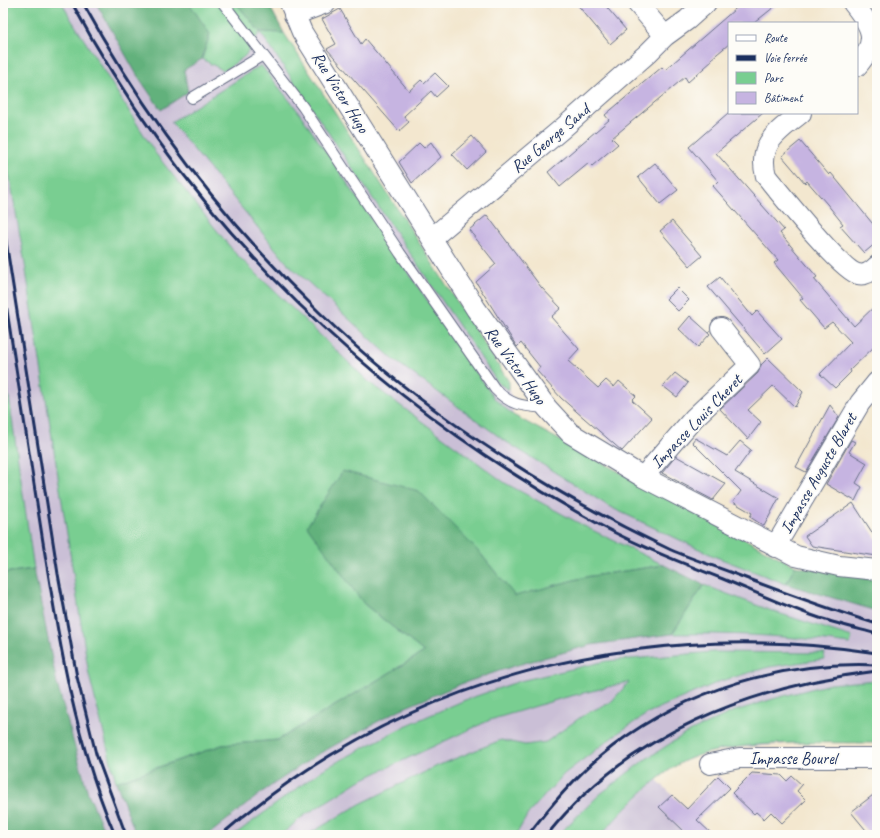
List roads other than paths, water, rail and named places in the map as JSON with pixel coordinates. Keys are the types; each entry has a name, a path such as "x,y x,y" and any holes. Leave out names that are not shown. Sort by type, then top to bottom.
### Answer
{"street":[{"path":"292,9 326,3"},
{"path":"637,3 665,36"},
{"name":"Rue George Sand","path":"432,238 563,128 648,53 665,36 687,20 706,3"},
{"path":"853,3 873,27 875,42 869,54 858,65"},
{"name":"Rue Victor Hugo","path":"292,9 302,32 476,309 547,408 570,433 643,476 775,547 810,561 877,570"},
{"path":"799,114 776,133 765,150 762,164 766,176 822,242 848,269 857,274 865,274 877,266"},
{"name":"Impasse Louis Cheret","path":"643,476 694,418 750,365 721,328"},
{"name":"Impasse Auguste Blaret","path":"775,547 856,409 877,382"},
{"name":"Impasse Bourel","path":"710,764 739,758 877,758"}],"lane":[{"path":"223,3 303,107 400,254 495,390 504,398 516,405 547,408"},
{"path":"192,98 263,55"}],"railway":[{"path":"72,3 121,85 175,163 234,236 298,304 368,366 441,425 520,478 602,526 632,541 800,611 877,634"},
{"path":"83,3 133,87 189,166 220,205 284,278 357,347 397,381 483,444 528,473 621,525 683,555 877,624"},
{"path":"3,222 58,574 77,677 96,754 126,835"},
{"path":"3,285 62,654 89,764 115,835"},
{"path":"221,835 292,780 367,734 446,698 529,671 614,653 700,644 788,644 877,653"},
{"path":"528,835 547,811 589,766 613,746 642,726 673,709 705,694 772,674 807,668 842,665 877,665"},
{"path":"547,835 579,799 615,768 654,742 696,720 739,703 784,689 830,678 877,671"}]}
